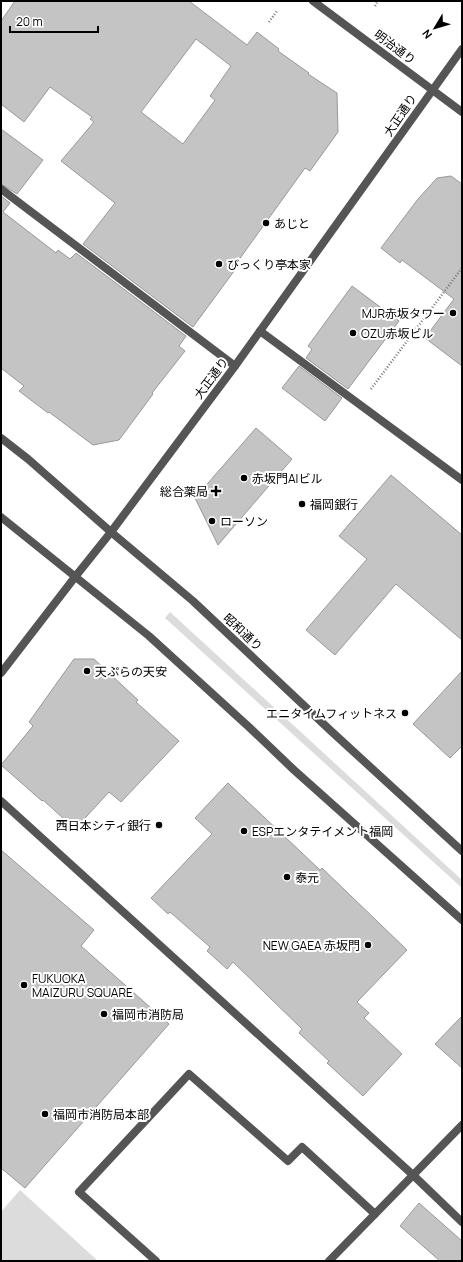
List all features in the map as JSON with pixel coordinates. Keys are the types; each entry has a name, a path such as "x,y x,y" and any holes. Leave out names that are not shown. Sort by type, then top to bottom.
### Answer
{"street":[{"name":"明治通り","path":"313,1 462,112"},
{"name":"大正通り","path":"1,673 74,577 112,532 235,366 462,49"},
{"path":"1,189 235,366"},
{"path":"260,331 462,480"},
{"name":"昭和通り","path":"1,438 28,459 193,601 331,731 462,851"},
{"path":"1,517 149,636 294,770 462,920"},
{"path":"1,801 413,1175 462,1222"},
{"path":"156,1261 79,1192 189,1074 288,1160 302,1146 375,1214"},
{"path":"329,1261 462,1125"}],"path":[{"path":"375,6 378,1"},
{"path":"269,22 277,11"},
{"path":"360,404 462,268"}],"shaded area":[{"path":"170,612 462,880 462,888 165,618"},
{"path":"20,1190 98,1261 1,1261 1,1212"}],"building":[{"path":"15,1 189,1 247,45 257,32 279,49 278,51 309,73 308,74 337,93 338,132 310,171 305,168 238,261 240,263 193,327 83,244 115,203 61,161 94,122 90,119 92,117 50,87 24,122 1,104 1,21","holes":["196,39 231,66 210,96 215,100 183,144 141,112"]},
{"path":"1,129 43,160 17,194 1,184"},
{"path":"451,176 462,184 462,366 425,338 454,299 402,260 400,263 381,248 418,199 437,178"},
{"path":"1,196 10,203 3,212 56,253 58,250 70,259 76,253 186,336 179,346 185,351 152,393 153,394 119,440 93,445 19,391 24,386 1,368"},
{"name":"OZU赤坂ビル","path":"352,286 399,321 348,389 306,358 312,349 308,346"},
{"path":"299,366 342,398 325,421 282,388"},
{"name":"赤坂門AIビル","path":"256,428 292,459 218,545 195,498"},
{"path":"391,475 462,535 462,640 396,584 335,655 306,630 367,559 339,536"},
{"path":"74,659 94,659 138,700 136,702 179,741 121,802 109,792 75,829 1,765 33,726 29,722"},
{"path":"462,671 462,746 450,758 413,724"},
{"path":"228,783 320,870 322,868 407,950 357,1002 369,1013 364,1018 402,1054 363,1096 327,1063 329,1061 299,1033 302,1029 233,962 227,969 207,951 210,947 170,912 168,914 151,898 212,834 195,818"},
{"name":"福岡市消防局本部","path":"1,850 94,930 81,946 169,1024 25,1188 1,1168"},
{"path":"462,1016 462,1068 435,1044"},
{"path":"419,1203 462,1241 462,1261 440,1261 400,1226"}],"place":[{"name":"あじと","path":"266,223"},
{"name":"びっくり亭本家","path":"219,264"},
{"name":"MJR赤坂タワー","path":"453,313"},
{"name":"OZU赤坂ビル","path":"353,333"},
{"name":"赤坂門AIビル","path":"244,478"},
{"name":"総合薬局","path":"216,491"},
{"name":"福岡銀行","path":"302,504"},
{"name":"ローソン","path":"212,521"},
{"name":"天ぷらの天安","path":"87,671"},
{"name":"エニタイムフィットネス","path":"405,713"},
{"name":"西日本シティ銀行","path":"159,825"},
{"name":"ESPエンタテイメント福岡","path":"244,831"},
{"name":"泰元","path":"287,877"},
{"name":"NEW GAEA 赤坂門","path":"368,945"},
{"name":"FUKUOKA MAIZURU SQUARE","path":"24,985"},
{"name":"福岡市消防局","path":"104,1014"},
{"name":"福岡市消防局本部","path":"45,1114"}]}
